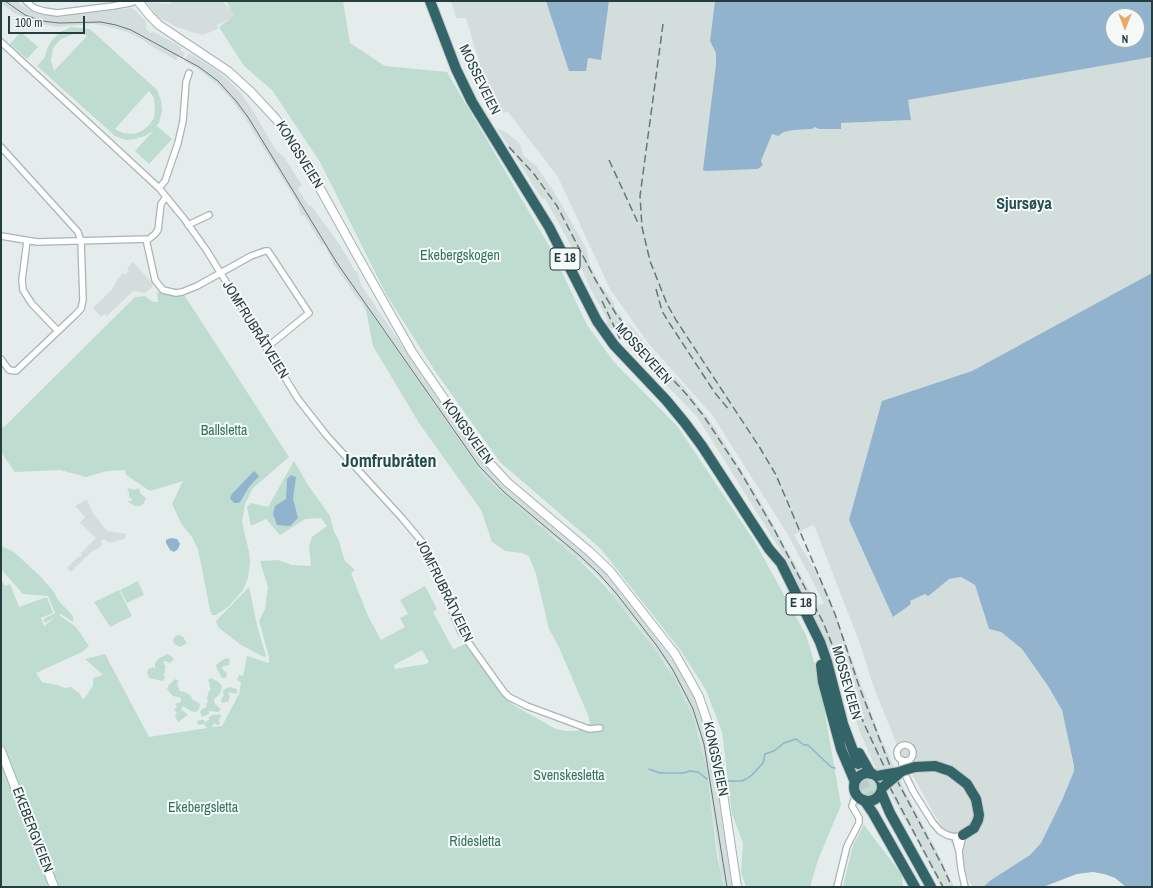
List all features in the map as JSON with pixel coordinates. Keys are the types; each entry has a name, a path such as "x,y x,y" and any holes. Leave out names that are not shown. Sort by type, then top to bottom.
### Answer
{"highway":[{"name":"MOSSEVEIEN","path":"430,1 456,68 472,102 548,227 599,324 619,350 686,423 769,549 775,566 824,663 827,680 845,742 856,765"},
{"name":"MOSSEVEIEN","path":"434,1 437,18"},
{"name":"E 18","path":"824,663 836,680 844,711 864,764 880,781 890,812 931,887"},
{"name":"E 18","path":"824,663 823,682 841,749 855,782 854,788 860,798 873,813 915,887"},
{"path":"860,798 874,800 882,789 915,767 930,766 945,769 958,776 970,789 977,802 979,815 974,828 959,836"},
{"path":"855,782 861,775 905,775"},
{"path":"921,887 877,805 925,887"}],"main road":[{"name":"KONGSVEIEN","path":"138,1 159,25 228,71 276,118 302,156 412,352 484,457 506,482 610,571 679,661 698,697 708,721 714,744 737,887"},
{"name":"EKEBERGVEIEN","path":"1,751 54,887"}],"street":[{"path":"26,1 30,6 38,9 51,13 62,13 127,4 134,1"},
{"name":"JOMFRUBRÅTVEIEN","path":"1,42 159,188 188,225 207,251 298,399 319,426 422,542 461,632 504,692 509,697 527,706 589,729 600,728"},
{"path":"159,188 165,181 178,143 183,121 186,82 189,73"},
{"path":"1,146 78,232 81,241 83,305 81,309 16,371 7,368 1,359"},
{"path":"1,236 27,241 146,239 151,237 158,230 161,204 166,197"},
{"path":"188,225 209,215"},
{"name":"JOMFRUBRÅTVEIEN","path":"146,239 153,276 158,285 164,290 176,293 182,292 220,273"},
{"path":"27,241 22,280 23,290 32,304 58,331"},
{"path":"220,273 265,250 268,252 309,313 266,348"},
{"path":"905,775 909,761 913,756 913,750 910,746 901,746 898,750 898,757 902,760 909,761"},
{"path":"902,760 902,768 905,775 933,824 942,832 959,836"},
{"path":"837,887 847,846 859,823 859,818 852,806 854,800 860,798"},
{"path":"959,836 961,869 965,887"},
{"path":"959,836 959,851"}],"shaded area":[{"path":"1,1 16,1 33,12 59,17 131,8 134,9 146,21 146,28 150,33 152,31 178,45 182,48 181,51 185,53 182,59 178,56 176,60 134,35 106,26 93,24 56,27 35,23 14,13 1,3"},
{"path":"172,1 222,1 231,10 234,17 217,25 218,29 203,35 177,27 158,17 146,2 169,4"},
{"path":"451,1 546,1 570,72 588,58 601,60 609,1 715,1 710,41 716,53 716,64 704,170 758,169 763,165 761,161 772,134 778,136 784,132 812,129 815,127 821,129 841,129 841,123 911,120 907,100 1152,57 1152,273 972,371 882,401 894,617 910,605 910,601 925,594 931,594 949,579 961,577 975,585 989,629 1001,632 1022,649 1048,686 1062,710 1074,766 1074,771 1062,800 1041,843 1030,855 991,880 983,887 974,887 971,885 955,849 900,752 874,688 860,644 814,525 794,535 825,587 879,734 905,791 936,849 954,887 941,887 912,832 878,773 862,737 828,647 787,561 698,418 638,357 613,329 607,327 606,317 591,290 574,251 545,199 542,199 497,128 509,134 520,144 523,155 537,167 556,195 586,248 590,265 600,285 614,303 615,309 622,317 623,321 632,327 685,388 716,429 759,499 818,606 824,603 788,535 713,416 648,343 610,289 558,177 508,112 500,113 483,75 466,18 456,18"},
{"path":"189,53 216,70 240,92 275,149 284,157 302,185 298,189 309,206 311,205 340,245 355,271 357,271 361,285 480,460 510,491 604,570 677,666 694,697 709,741 732,887 722,887 724,885 721,875 708,775 699,734 686,701 667,665 635,622 613,597 607,585 590,568 575,558 572,553 560,544 558,540 542,529 539,524 532,521 484,480 484,477 334,265 325,245 322,245 304,215 301,215 297,202 245,118 218,85 197,68 184,61"},
{"path":"133,262 153,284 152,287 145,293 133,291 107,316 104,314 101,317 93,308 112,289 123,273 125,275 129,271 127,268"},
{"path":"87,499 92,512 107,531 127,534 124,539 110,543 103,539 100,547 91,552 71,572 67,568 79,556 80,557 82,555 81,553 96,538 80,523 85,517 75,506"}],"green space":[{"name":"Ekebergskogen","path":"226,1 343,1 350,43 385,66 447,72 551,249 587,325 614,362 678,427 755,542 806,635 823,691 826,720 841,805 818,860 810,887 746,887 741,872 743,843 732,814 722,732 706,690 681,651 601,549 500,462 435,371 386,294 320,162 272,90 244,66 219,27 234,16"},
{"path":"71,27 90,29 157,90 161,100 162,111 159,123 154,129 157,126 172,139 149,164 135,151 154,130 145,136 135,139 126,140 115,136 37,66 45,57 52,40 60,32","holes":["74,34 82,34 87,36 54,71 51,60 53,48 61,39","149,91 154,98 155,108 154,118 149,125 142,131 134,134 123,133 115,129"]},
{"path":"21,32 38,47 27,59 10,44"},
{"name":"Ballsletta","path":"157,292 183,293 289,457 253,488 245,504 242,522 249,552 250,562 248,578 243,590 237,597 228,607 216,615 212,615 210,610 198,549 192,537 182,525 172,504 183,481 150,491 126,475 125,470 107,471 86,477 60,470 15,472 1,452 1,428 4,427 135,297 145,296 153,302 158,302"},
{"path":"365,305 485,478 581,562 605,586 655,649 675,679 694,719 707,769 717,856 724,887 1,887 1,580 5,586 10,584 19,607 47,597 53,613 41,618 44,626 56,617 45,623 43,619 55,613 48,596 23,594 1,569 1,546 14,552 40,576 54,592 58,600 73,616 73,622 61,614 59,615 76,627 89,646 82,652 36,673 42,682 65,688 71,687 84,699 93,686 93,678 103,675 85,659 105,654 149,737 207,728 204,724 198,725 197,721 204,720 205,723 209,720 209,717 214,714 219,714 221,716 219,720 220,724 217,725 214,723 212,727 222,726 239,694 241,682 237,680 239,675 243,676 247,656 269,663 269,657 259,621 265,609 268,587 260,561 278,560 292,565 311,566 309,546 312,537 327,526 321,518 305,519 280,535 266,519 251,526 247,507 251,503 268,507 294,461 308,485 330,516 334,532 338,538 345,561 355,570 351,573 368,616 381,640 405,627 400,618 408,614 400,600 425,586 437,609 433,612 453,649 449,651 465,644 505,697 515,706 556,729 576,731 587,728 590,723 588,715 558,645 549,629 536,574 529,556 522,553 505,551 492,542 481,510 419,423 373,346","holes":["422,650 429,662 426,664 395,669 394,665"]},
{"path":"129,488 134,490 139,488 140,493 146,498 141,506 135,506 127,501 131,501 132,499 129,497 129,492 127,490"},
{"path":"138,581 144,595 127,603 120,590"},
{"path":"249,587 257,625 266,656 264,657 241,645 219,628 216,621"},
{"path":"119,590 132,616 110,627 94,602"},
{"path":"180,635 187,643 180,647 174,644 173,640 175,636"},
{"path":"167,654 174,659 170,663 165,661 163,662 166,667 165,673 163,674 165,677 163,681 149,678 147,673 148,669 153,667 155,669 155,663 158,659"},
{"path":"230,658 229,665 222,667 227,673 226,678 222,678 216,665 224,659"},
{"path":"211,678 219,682 222,687 220,694 214,699 215,704 221,709 218,712 209,711 209,714 202,717 200,712 207,706 208,693 211,689 208,680"},
{"path":"175,679 179,681 177,684 180,691 185,692 200,704 199,709 196,712 183,706 181,709 188,715 178,722 175,716 177,713 174,710 177,707 175,704 181,702 181,698 173,696 167,689"},
{"path":"230,687 237,689 237,693 229,692 228,694 230,696 228,702 222,703 221,700 224,695 223,690"},
{"path":"868,778 874,781 877,787 874,793 868,796 862,793 859,787 862,781"},
{"path":"864,825 902,875 903,887 843,887 853,845"}],"water":[{"path":"546,1 609,1 601,60 588,58 586,71 569,71"},
{"path":"715,1 1152,1 1152,57 908,100 911,120 841,123 841,129 819,129 815,127 812,129 784,132 778,136 772,134 761,161 763,165 758,169 703,170 716,64 716,53 710,41"},
{"path":"1152,273 1152,887 1126,887 1115,878 1093,872 1077,874 1043,887 983,887 991,880 1030,855 1041,843 1062,800 1074,771 1074,766 1062,710 1048,686 1022,649 1001,632 989,629 975,585 961,577 949,579 928,596 925,594 910,601 910,605 893,617 849,520 882,401 972,371"},
{"path":"254,471 259,476 249,487 240,502 234,503 230,498 232,494"},
{"path":"291,475 296,477 293,499 298,518 290,526 277,525 273,514 275,506 286,499 287,479"},
{"path":"171,538 177,539 180,544 178,549 174,552 170,550 166,543 166,540"}],"waterway":[{"path":"726,781 742,781 746,779 763,763 765,754 774,751 784,743 796,739 804,745 808,745 831,767 835,768"},
{"path":"649,769 660,773 683,773 690,771 698,772 707,779"}],"tunnel":[{"path":"854,766 875,806"}],"tram line":[{"path":"5,1 25,15 42,21 59,23 101,22 131,30 199,67 218,81 236,101 248,117 337,263 479,466 505,493 579,555 598,573 616,593 657,646 673,670 693,709 704,744 727,887"}],"railway":[{"path":"663,24 640,196 642,227 650,261 667,304 676,320 776,475 835,614 860,689 892,771 942,865 952,887"},
{"path":"509,147 534,174 557,206 595,279 616,314 641,345 687,395 703,415 740,471 775,531 823,622 865,726 890,779"},
{"path":"609,160 639,225"},
{"path":"656,289 662,311 668,321 715,393 730,411"},
{"path":"602,301 620,339"},
{"path":"884,776 943,887"}],"district":[{"name":"Sjursøya","path":"1024,205"},
{"name":"Jomfrubråten","path":"389,462"}],"park label":[{"name":"Svenskesletta","path":"569,776"},
{"name":"Ekebergsletta","path":"203,808"},
{"name":"Ridesletta","path":"475,842"}]}
